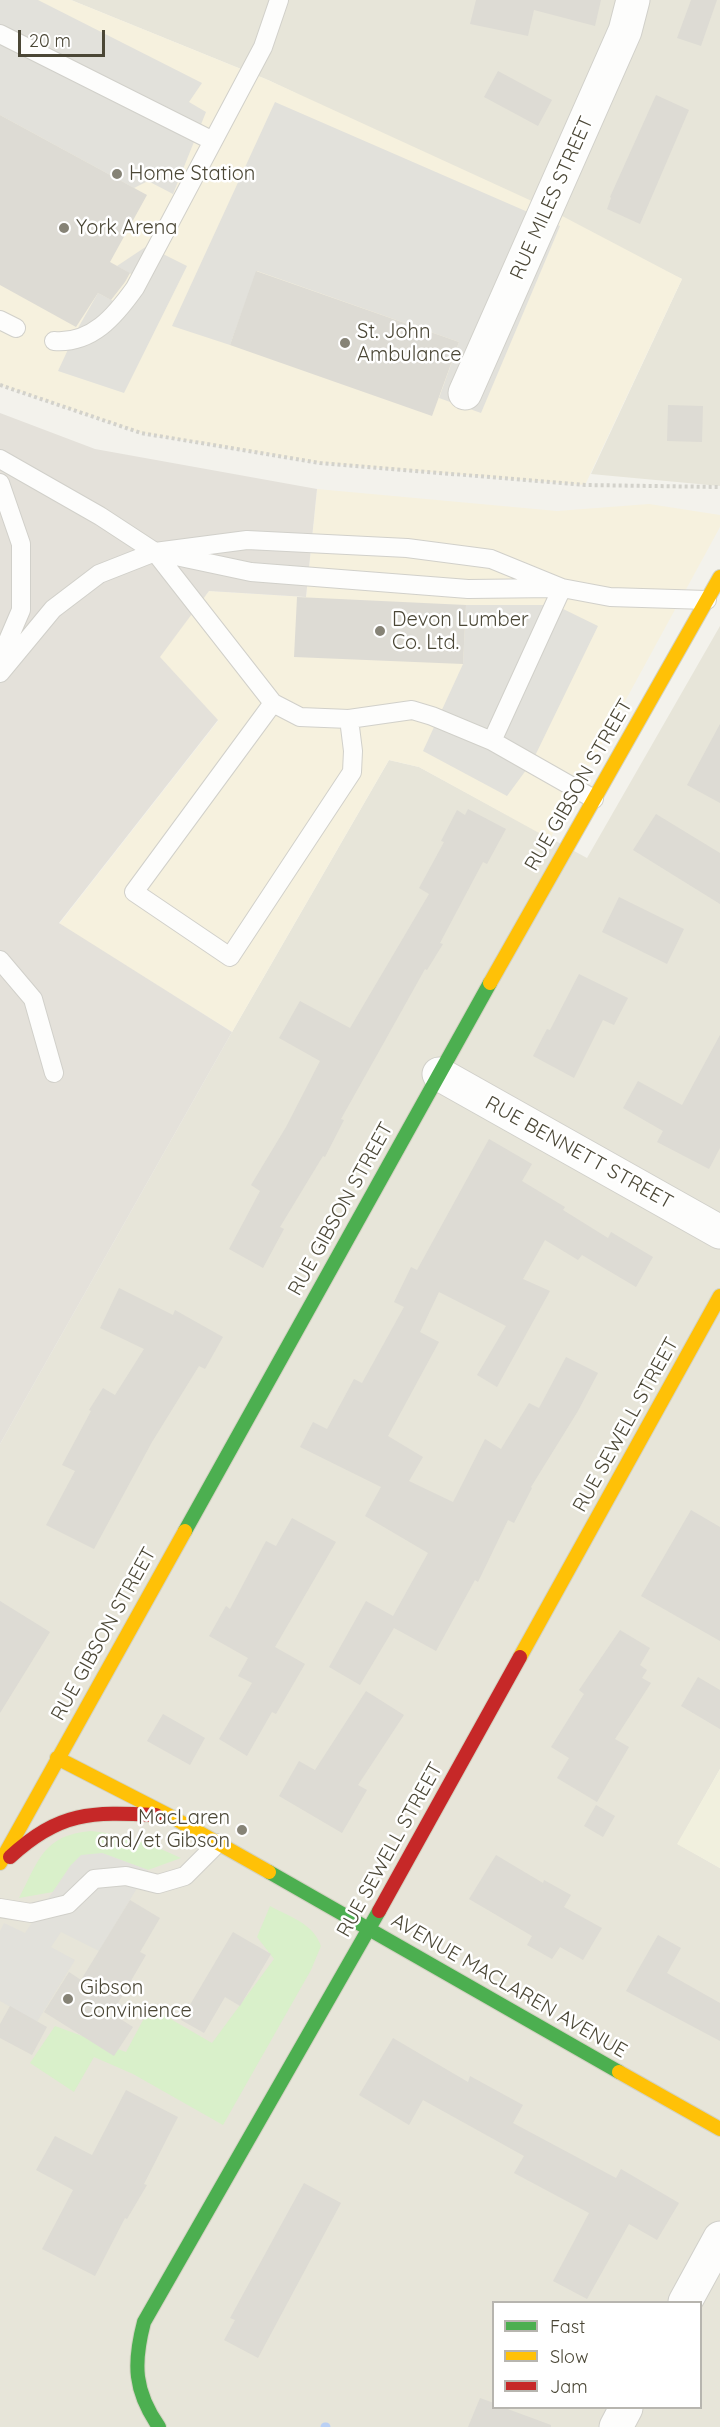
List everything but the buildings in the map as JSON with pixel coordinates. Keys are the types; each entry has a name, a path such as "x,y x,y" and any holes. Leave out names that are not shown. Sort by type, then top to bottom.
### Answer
{"street":[{"name":"RUE MILES STREET","path":"465,393 625,30 633,0"},
{"name":"RUE GIBSON STREET","path":"0,1864 439,1074 720,577"},
{"name":"RUE BENNETT STREET","path":"439,1074 720,1232"},
{"name":"RUE SEWELL STREET","path":"159,2427 142,2400 136,2375 136,2348 144,2322 369,1928 720,1296"},
{"name":"AVENUE MACLAREN AVENUE","path":"57,1758 170,1816 720,2129"},
{"path":"0,1864 38,1833 75,1817 110,1813 170,1816"},
{"path":"686,2301 720,2238"},
{"path":"616,2427 626,2409"}],"lane":[{"path":"54,341 69,342 84,338 96,331 122,307 135,288 263,47 279,0"},
{"path":"0,34 213,141"},
{"path":"0,459 100,516 155,552 273,703 300,717 349,719 412,710 492,741 594,799"},
{"path":"0,483 21,544 21,610 0,659"},
{"path":"0,673 53,609 99,574 155,552 247,540 407,548 491,559 562,588"},
{"path":"155,552 251,572 468,589 562,588 610,597 707,600"},
{"path":"492,741 562,588"},
{"path":"273,703 134,892 230,957 352,772 353,751 349,719"},
{"path":"0,960 33,999 54,1073"},
{"path":"0,1908 31,1913 68,1904 94,1879 126,1876 158,1884 185,1876 218,1843"}],"path":[{"path":"0,385 141,432 320,464 585,484 720,487"}],"shaded area":[{"path":"0,0 71,0 268,80 547,208 682,279 585,485 320,463 141,433 0,385"},
{"path":"0,0 38,0 202,83 189,102 206,112 173,194 148,181 134,188 0,115"},
{"path":"71,0 720,0 720,486 591,474 682,279 268,80"},
{"path":"275,102 560,226 481,413 439,398 459,342 257,271 230,345 172,326"},
{"path":"147,246 187,266 124,393 58,371 78,328 98,293 117,303 133,275 117,266"},
{"path":"0,413 95,449 317,489 306,597 209,591 160,657 218,720 59,923 232,1032 0,1444"},
{"path":"317,489 557,511 649,504 720,515 720,527 550,839 419,767 389,760 232,1032 59,924 218,721 159,657 209,591 306,597"},
{"path":"466,605 555,605 598,626 532,762 507,796 423,751 463,664"},
{"path":"720,626 720,1769 678,1844 720,1868 720,2427 0,2427 0,1444 232,1032 389,760 419,767 587,858"},
{"path":"720,1769 720,1868 677,1844"},
{"path":"102,1853 148,1870 99,1951 61,1932 51,1947 75,1960 37,2022 0,2001 0,1931 4,1923 25,1933 71,1865 81,1855"}],"green space":[{"path":"91,1831 137,1840 181,1858 148,1870 102,1853 71,1865 53,1892 19,1898 38,1861 52,1844 75,1833"},
{"path":"270,1906 307,1926 321,1946 311,1970 223,2125 133,2074 94,2057 74,2092 30,2063 55,2026 126,2052 150,2007 212,2043 274,1959 257,1937"}],"traffic: fast":[{"path":"185,1531 490,983"},
{"path":"269,1872 619,2072"},
{"path":"159,2427 145,2401 138,2377 138,2351 144,2322 379,1911"}],"traffic: slow":[{"path":"490,983 720,577"},
{"path":"520,1657 720,1296"},
{"path":"0,1863 185,1531"},
{"path":"57,1758 170,1816 269,1872"},
{"path":"619,2072 720,2129"}],"traffic: jam":[{"path":"379,1911 520,1657"},
{"path":"10,1857 45,1831 77,1818 113,1814 156,1815"}],"place":[{"name":"Home Station","path":"117,174"},
{"name":"York Arena","path":"64,228"},
{"name":"St. John Ambulance","path":"345,343"},
{"name":"Devon Lumber Co. Ltd.","path":"380,631"},
{"name":"MacLaren and/et Gibson","path":"242,1830"},
{"name":"Gibson Convinience","path":"68,1999"}]}
